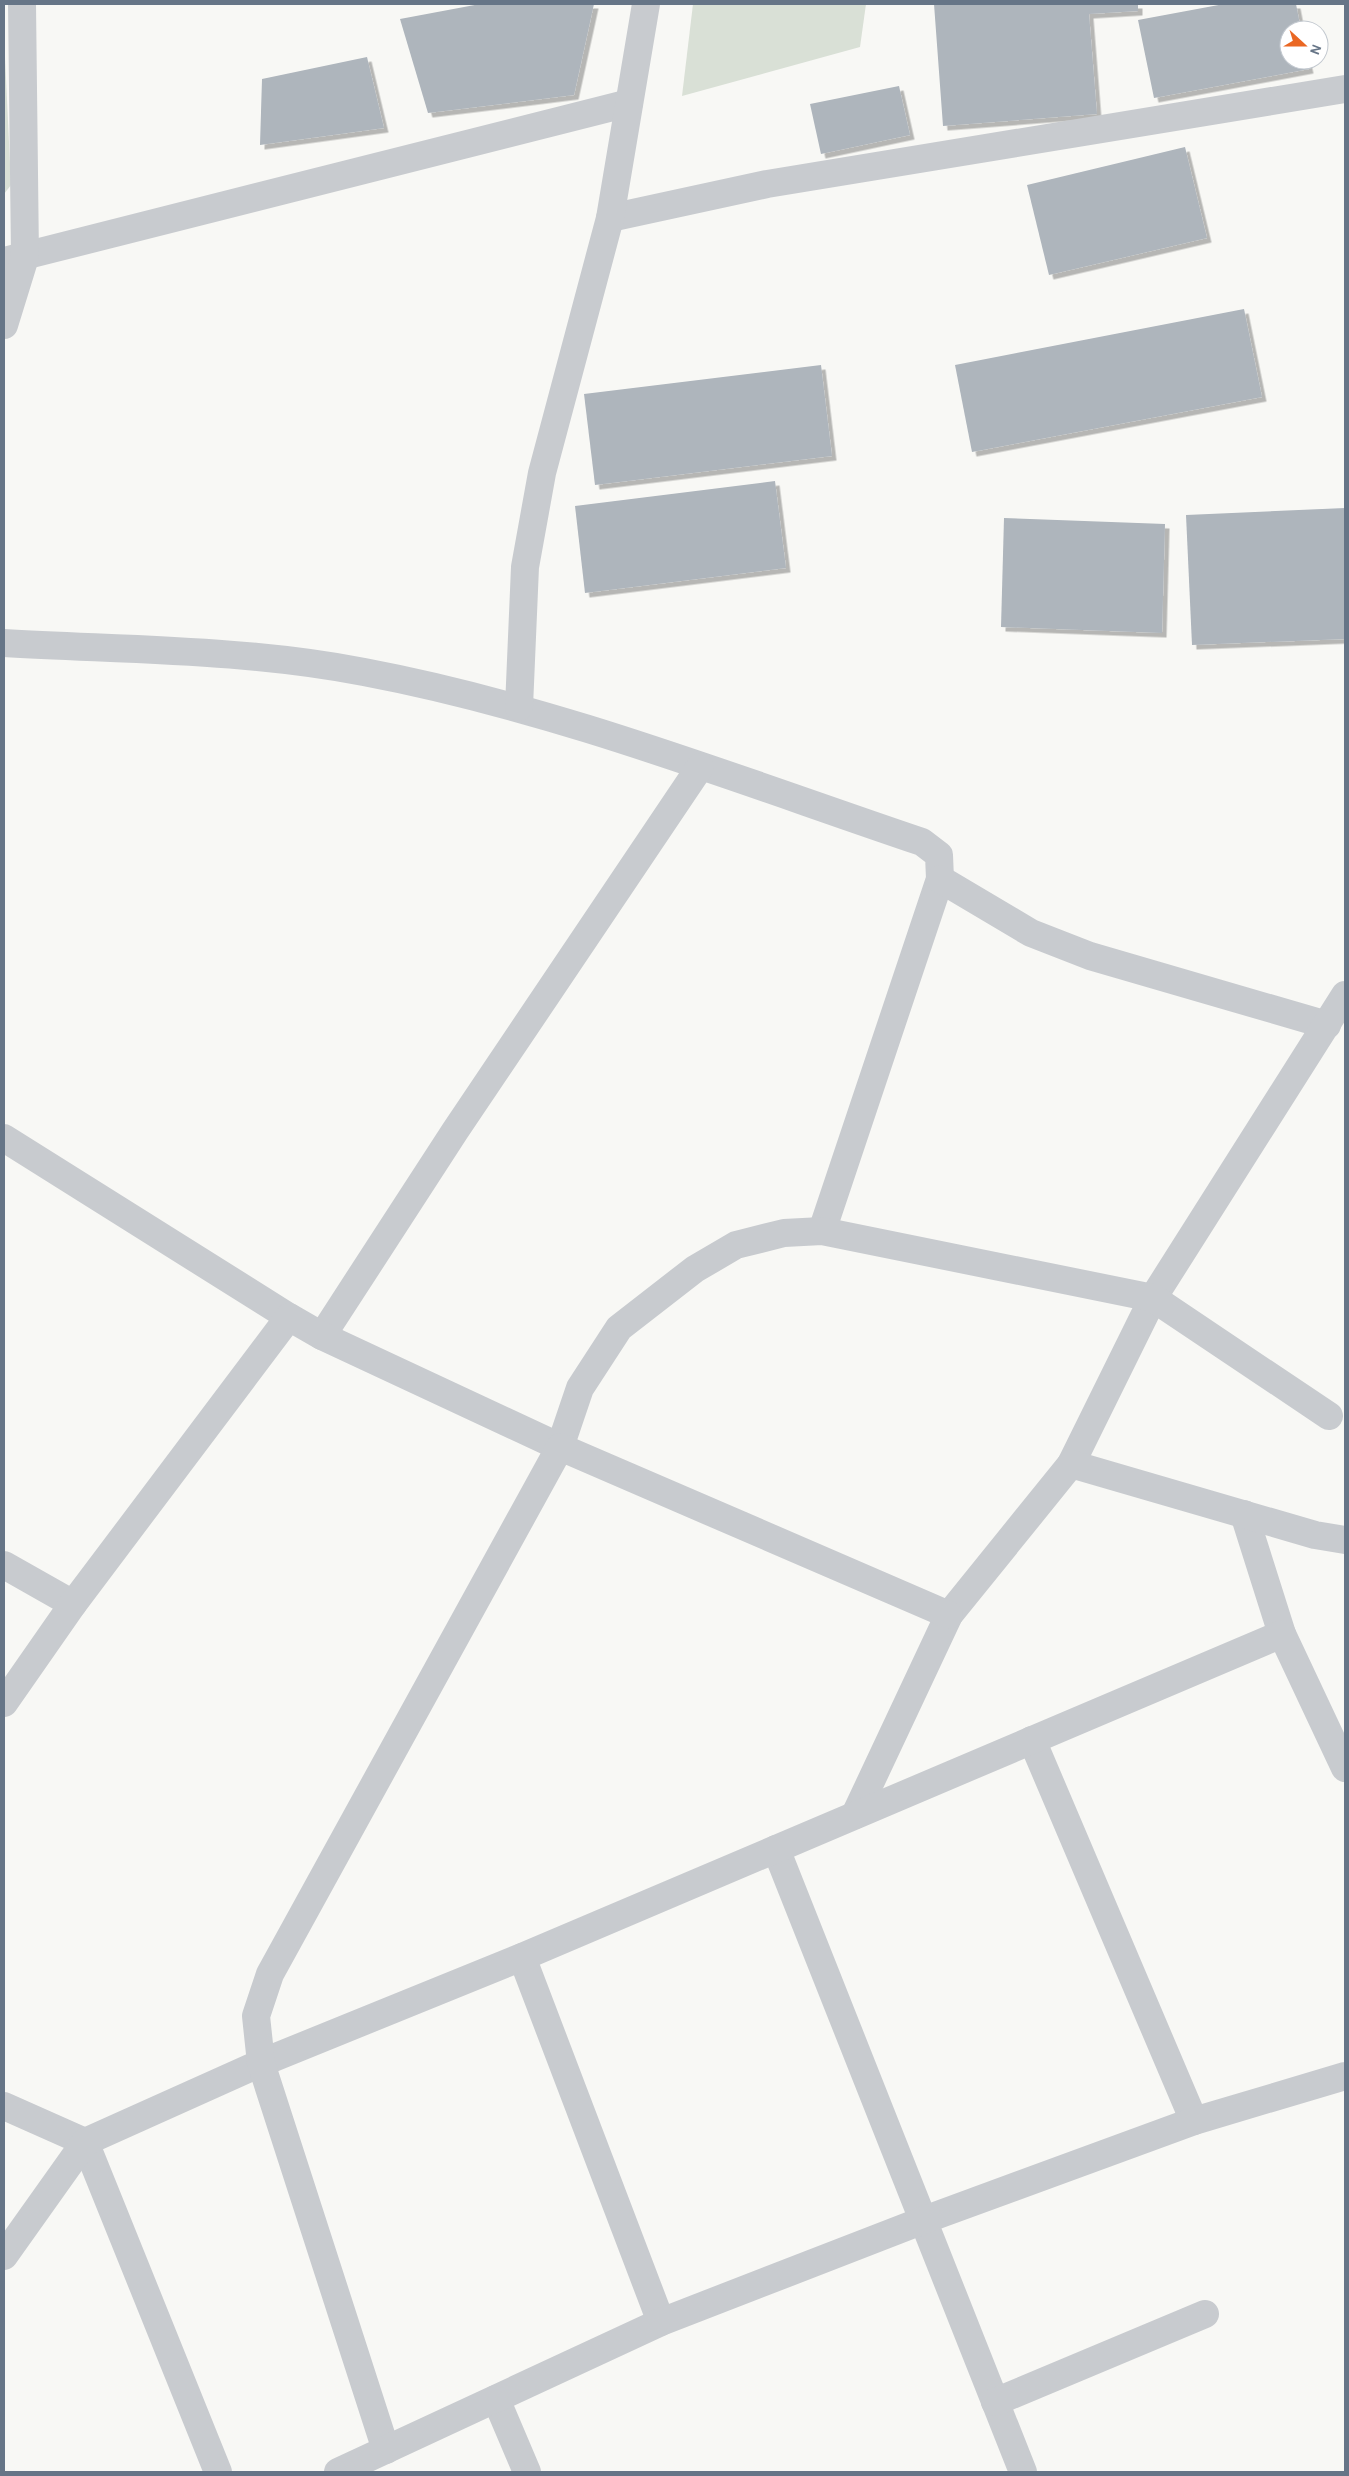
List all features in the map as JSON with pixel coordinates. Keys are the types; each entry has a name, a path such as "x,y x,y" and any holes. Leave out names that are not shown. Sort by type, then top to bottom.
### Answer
{"street":[{"path":"4,325 14,259 22,4"},
{"path":"519,707 525,567 542,473 610,218 646,4"},
{"path":"610,218 767,184 1345,88"},
{"path":"14,259 630,103"},
{"path":"4,643 294,660 365,672 519,707 922,842 939,855 940,879 822,1231"},
{"path":"322,1336 455,1131 700,767"},
{"path":"940,879 1031,933 1090,956 1326,1025"},
{"path":"855,1816 948,1615 1071,1464 1153,1298 1345,995"},
{"path":"4,1138 322,1336 560,1448 948,1615"},
{"path":"386,2450 261,2063 256,2016 270,1974 560,1448 580,1388 619,1328 695,1269 736,1245 784,1233 822,1231 1153,1298 1329,1416"},
{"path":"4,1703 73,1604 289,1317"},
{"path":"1071,1464 1315,1535 1345,1540"},
{"path":"1244,1514 1282,1634 1345,1768"},
{"path":"4,1565 73,1604"},
{"path":"4,2256 86,2142 261,2063 522,1957 1282,1634"},
{"path":"1032,1740 1194,2121"},
{"path":"776,1848 1023,2472"},
{"path":"522,1957 661,2322"},
{"path":"338,2472 661,2322 924,2220 1194,2121 1345,2076"},
{"path":"4,2106 86,2142 218,2472"},
{"path":"995,2402 1205,2314"},
{"path":"496,2399 527,2472"}],"shaded area":[{"path":"693,4 866,4 860,47 682,96"},
{"path":"4,36 11,185 4,194"}],"building":[{"path":"480,4 594,4 574,95 428,113 400,19"},
{"path":"934,4 1138,4 1138,11 1089,14 1097,114 943,126"},
{"path":"1224,4 1296,4 1299,20 1279,20 1279,70 1304,70 1154,98 1138,20"},
{"path":"367,57 384,128 260,145 262,79"},
{"path":"899,86 910,135 821,154 810,104"},
{"path":"1185,147 1207,238 1049,275 1027,185"},
{"path":"1244,309 1262,397 972,452 955,365"},
{"path":"821,365 832,456 595,485 584,394"},
{"path":"775,481 786,568 585,593 575,506"},
{"path":"1345,508 1345,639 1192,645 1186,515"},
{"path":"1004,518 1165,524 1162,633 1001,627"}]}
